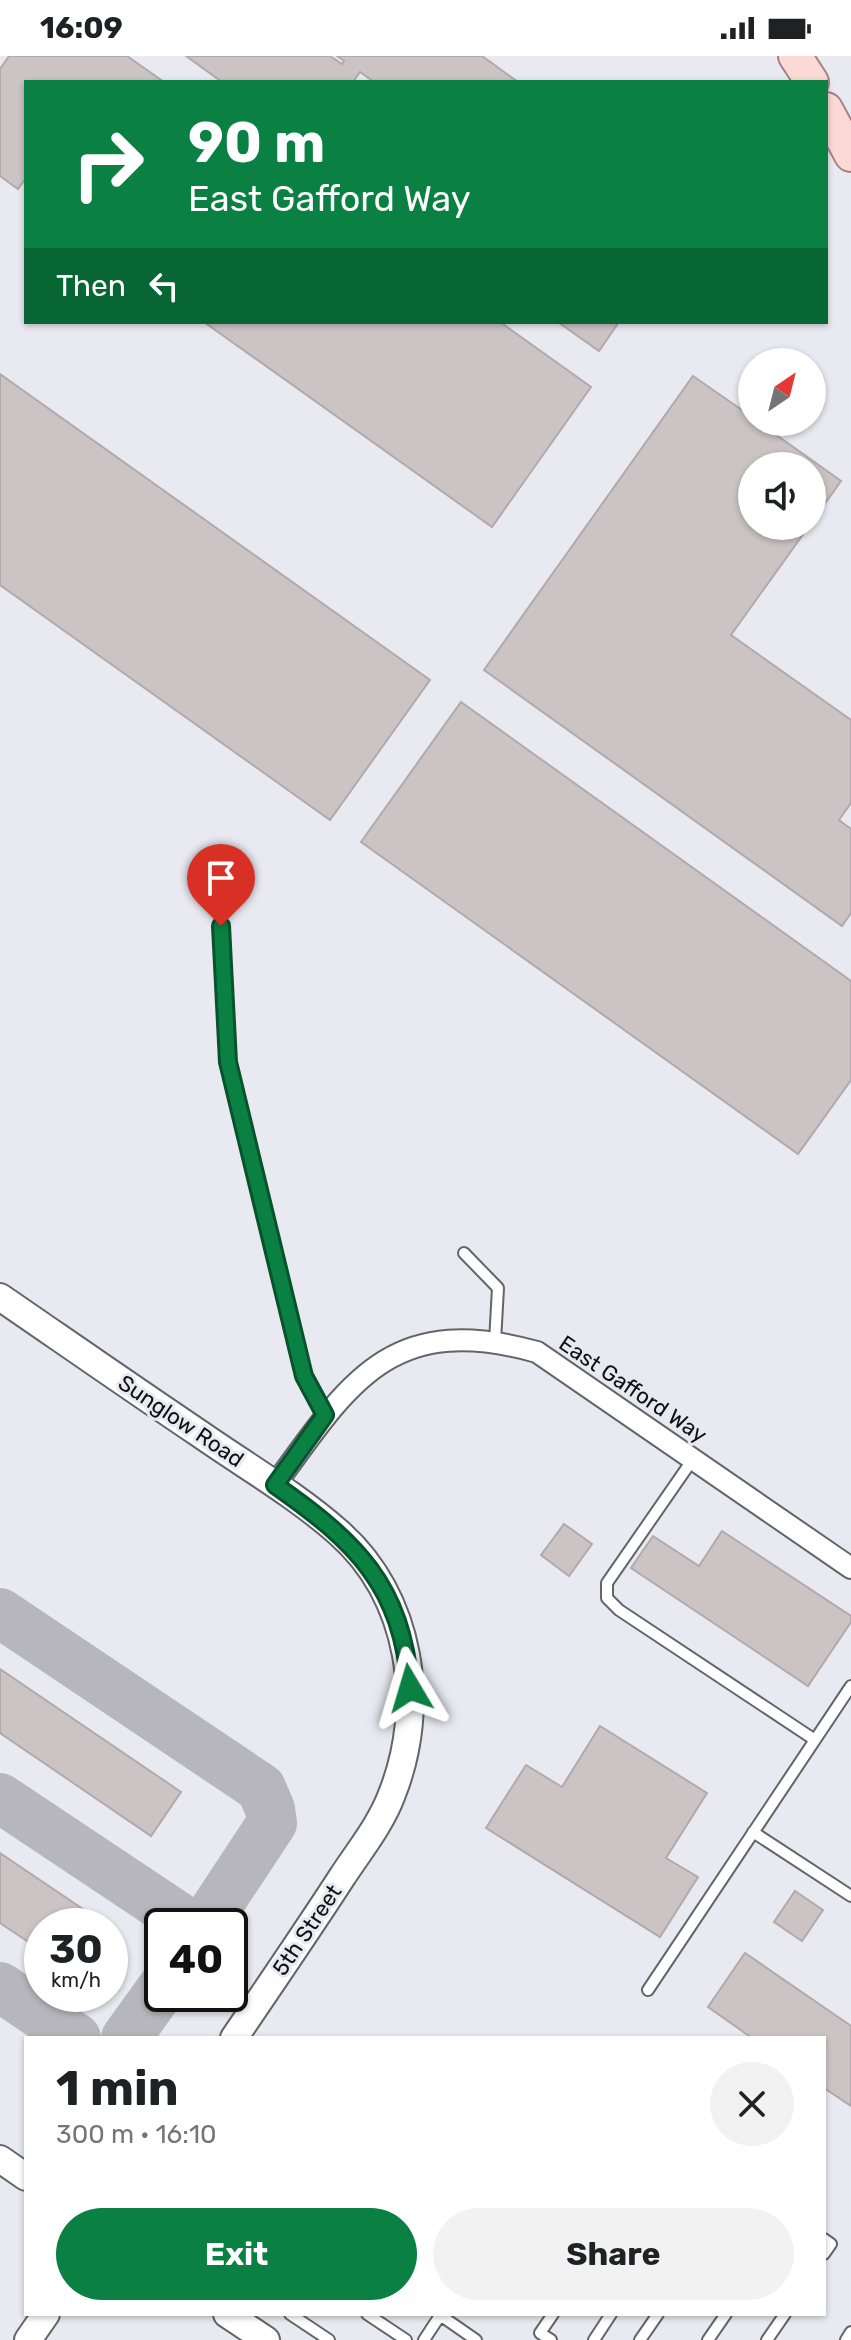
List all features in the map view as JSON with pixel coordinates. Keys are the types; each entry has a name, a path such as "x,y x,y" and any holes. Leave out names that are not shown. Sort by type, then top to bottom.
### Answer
{"main road":[{"path":"795,56 811,80"},
{"path":"828,113 851,155"}],"street":[{"name":"Sunglow Road","path":"0,1297 275,1485 340,1534 358,1553 387,1595 408,1661 410,1713 400,1773 379,1820"},
{"name":"East Gafford Way","path":"275,1485 325,1415 362,1376 387,1359 438,1342 465,1339 495,1342 537,1352 851,1568"},
{"name":"5th Street","path":"235,2036 379,1820"},
{"path":"0,2159 24,2176"},
{"path":"28,2340 45,2316"},
{"path":"230,2316 266,2340"}],"lane":[{"path":"221,926 228,1062 304,1376 325,1415"},
{"path":"464,1253 498,1288 495,1342"},
{"path":"693,1459 607,1583 607,1598 619,1610 815,1740"},
{"path":"648,1990 851,1686"},
{"path":"753,1832 851,1896"},
{"path":"293,2316 329,2340"},
{"path":"370,2316 406,2340"},
{"path":"424,2340 439,2316"},
{"path":"441,2316 476,2340"},
{"path":"551,2340 540,2333 552,2316"},
{"path":"594,2340 610,2316"},
{"path":"640,2340 657,2316"},
{"path":"708,2340 725,2316"},
{"path":"767,2340 784,2316"},
{"path":"846,2340 851,2332"}],"building":[{"path":"9,56 127,56 161,80 24,80 24,181 18,189 0,176 0,69"},
{"path":"186,56 330,56 342,64 344,61 337,56 482,56 515,80 371,80 360,72 354,80 219,80"},
{"path":"207,324 503,324 591,387 492,527"},
{"path":"561,324 618,324 599,351"},
{"path":"0,374 430,680 330,820 0,585"},
{"path":"693,376 738,407 738,436 778,436 800,452 738,452 738,540 799,540 731,635 851,720 851,803 839,820 851,829 851,913 842,926 484,670"},
{"path":"826,470 841,481 826,502"},
{"path":"461,702 851,981 851,1080 798,1154 361,842"},
{"path":"564,1524 592,1544 569,1576 541,1555"},
{"path":"722,1531 851,1616 851,1622 808,1686 631,1568 653,1536 699,1566"},
{"path":"0,1669 181,1792 151,1836 0,1733"},
{"path":"600,1726 707,1793 666,1858 698,1877 660,1937 486,1828 526,1765 562,1787"},
{"path":"0,1853 81,1908 24,1908 24,1939 0,1923"},
{"path":"795,1891 823,1910 802,1941 774,1922"},
{"path":"745,1953 851,2026 851,2106 826,2089 826,2036 749,2036 708,2007"}],"taxiway":[{"path":"0,1613 261,1788 272,1823 216,1908"},
{"path":"0,1798 165,1908"},
{"path":"0,1987 73,2036"},
{"path":"127,2036 145,2012"}],"route":[{"path":"221,926 228,1062 304,1376 325,1415 275,1485 340,1534 366,1563 387,1595 399,1625 408,1661 410,1688"}]}
